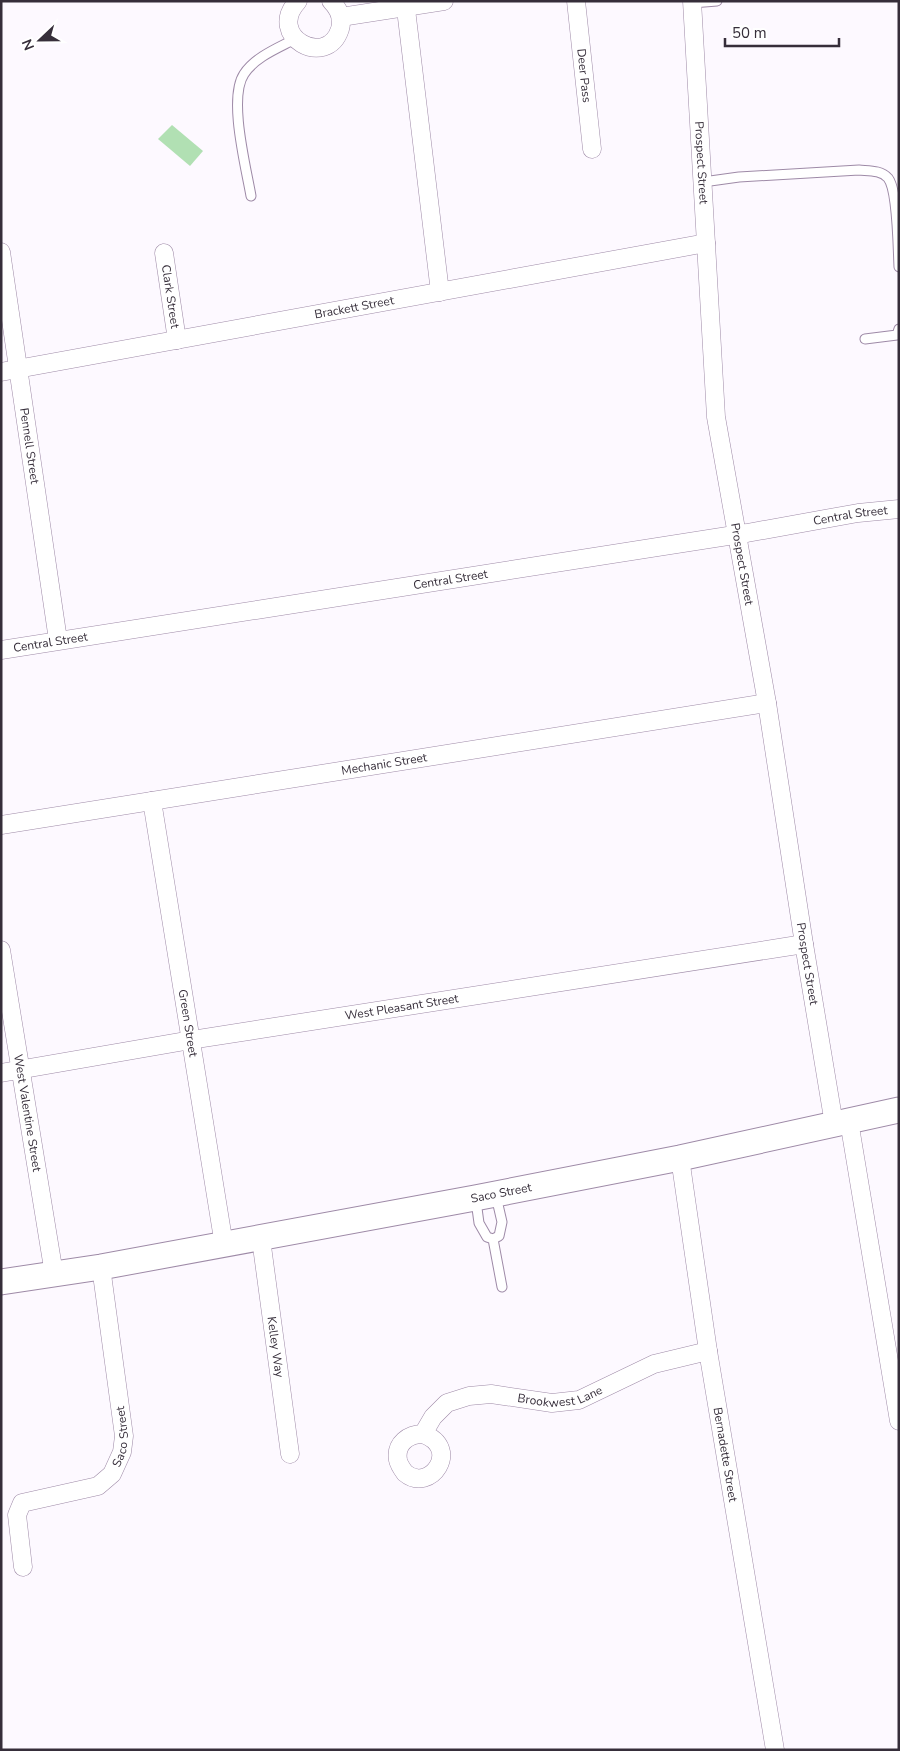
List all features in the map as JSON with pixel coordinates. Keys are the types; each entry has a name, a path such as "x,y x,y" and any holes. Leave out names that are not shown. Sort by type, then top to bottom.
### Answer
{"main road":[{"name":"Saco Street","path":"1,1282 101,1267 261,1239 680,1158 899,1110"}],"street":[{"path":"293,3 288,23 290,31 301,44 309,48 318,48 326,46 333,41 341,26 341,17 338,9 331,1"},
{"path":"341,17 406,4 444,1"},
{"name":"Deer Pass","path":"576,1 592,149"},
{"name":"Prospect Street","path":"692,2 716,417 767,703 804,944 842,1123 899,1421"},
{"path":"406,4 440,292"},
{"name":"Brackett Street","path":"1,372 706,243"},
{"name":"Pennell Street","path":"1,252 58,640"},
{"name":"Clark Street","path":"164,253 177,340"},
{"name":"Central Street","path":"1,650 858,513 899,509"},
{"name":"Mechanic Street","path":"1,825 767,703"},
{"name":"Green Street","path":"152,801 224,1245"},
{"name":"West Pleasant Street","path":"1,1073 191,1040 804,944"},
{"name":"West Valentine Street","path":"1,950 54,1274"},
{"name":"Bernadette Street","path":"680,1158 708,1351 775,1750"},
{"name":"Kelley Way","path":"261,1239 290,1454"},
{"name":"Saco Street","path":"23,1566 17,1515 22,1502 98,1486 112,1474 122,1452 124,1436 101,1267"},
{"name":"Brookwest Lane","path":"423,1434 433,1417 447,1404 469,1396 491,1394 552,1404 578,1400 654,1364 708,1351"}],"lane":[{"path":"692,2 717,1"},
{"path":"251,196 238,118 240,81 245,73 265,55 295,39"},
{"path":"703,182 739,177 859,170 877,171 889,179 894,196 899,267"},
{"path":"865,339 897,336 899,329"},
{"path":"485,1196 479,1223 487,1237 493,1239"},
{"path":"485,1196 502,1222 498,1236 493,1239"},
{"path":"493,1239 502,1287"}],"green space":[{"path":"172,125 203,151 190,166 158,139"}]}
